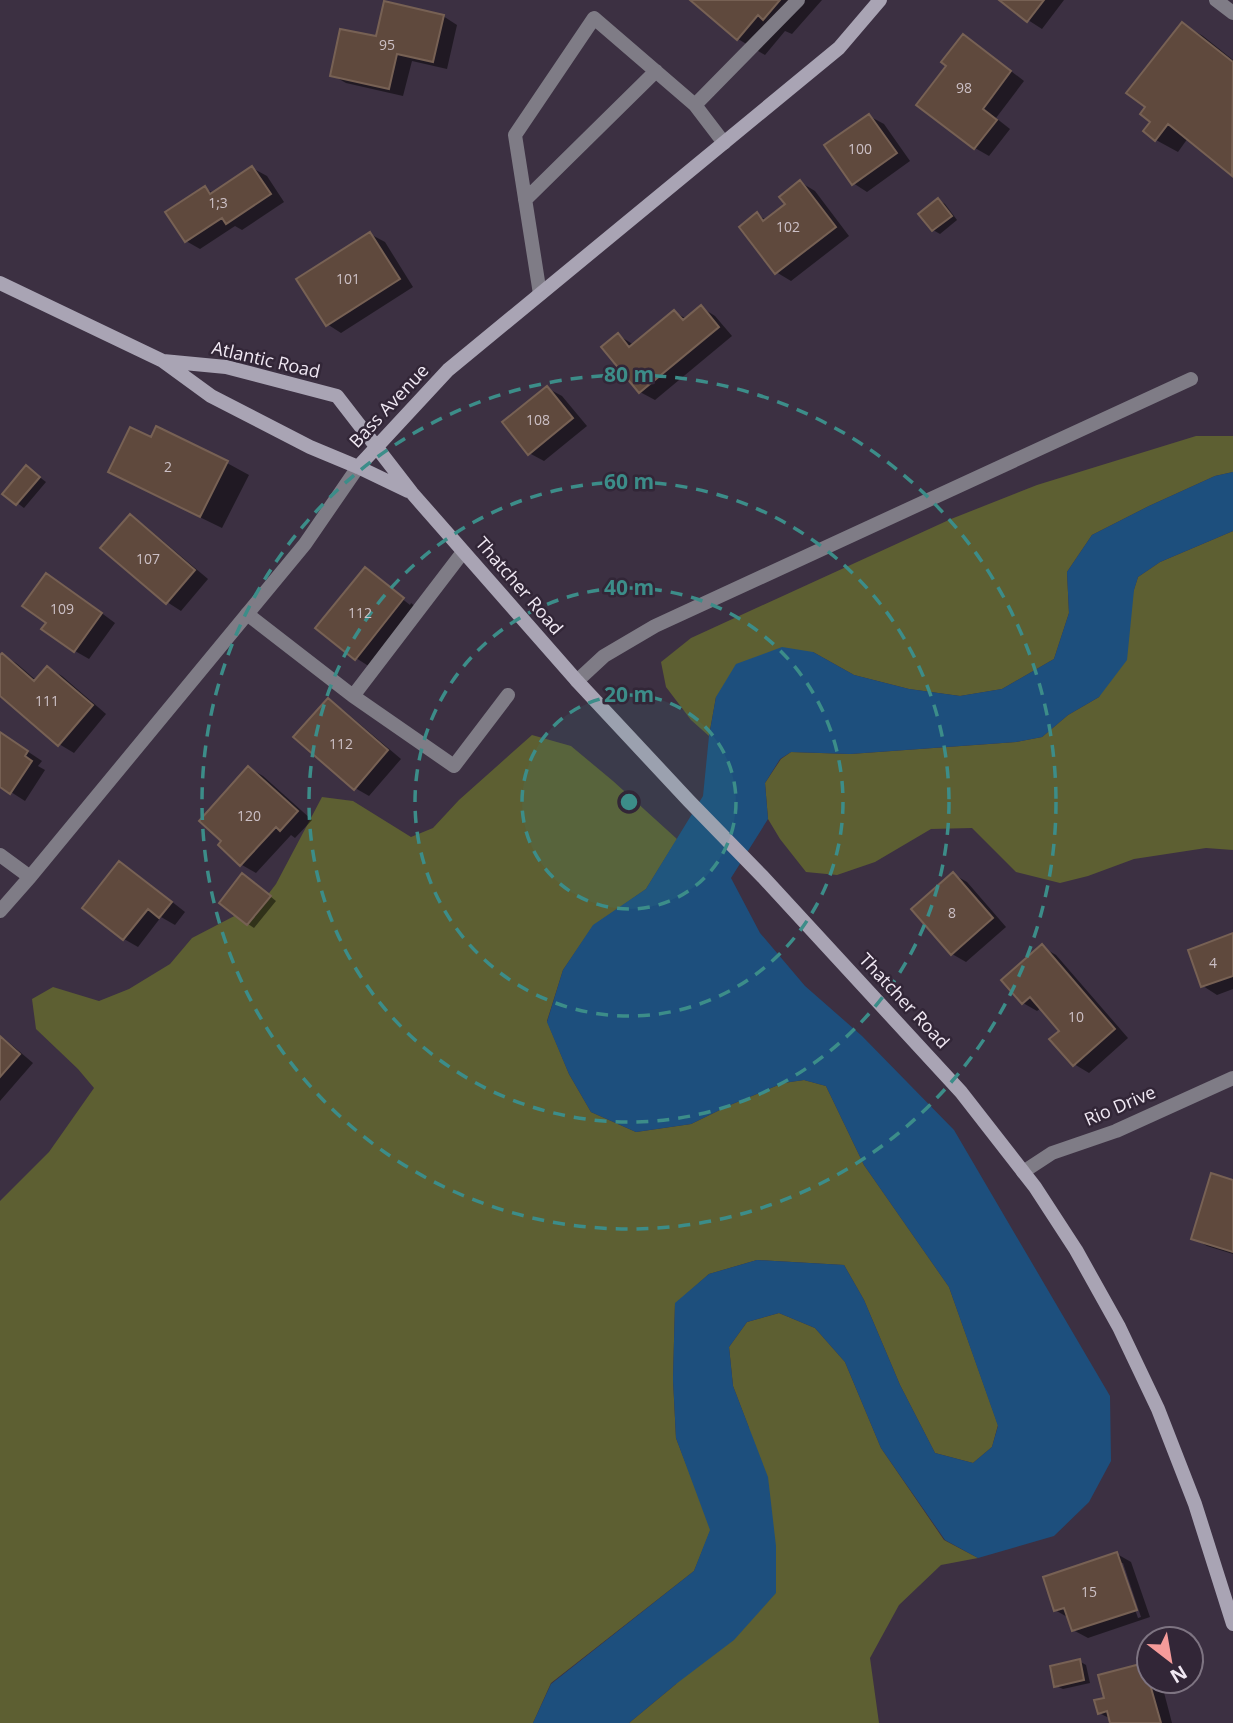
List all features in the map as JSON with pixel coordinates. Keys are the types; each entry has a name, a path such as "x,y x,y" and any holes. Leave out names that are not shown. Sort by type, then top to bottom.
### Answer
{"main road":[{"name":"Bass Avenue","path":"358,467 449,370 839,48 880,0"},
{"name":"Atlantic Road","path":"0,283 163,361 211,396 310,447 358,467"},
{"name":"Atlantic Road","path":"163,361 226,367 337,396 377,447"},
{"name":"Thatcher Road","path":"377,447 412,493 577,681 961,1092 1035,1187 1076,1250 1119,1327 1158,1409 1195,1504 1233,1624"},
{"name":"Thatcher Road","path":"358,467 412,493"}],"street":[{"path":"695,105 798,0"},
{"path":"1216,0 1233,13"},
{"path":"540,294 515,135 594,18 695,105 723,143"},
{"path":"525,200 656,71"},
{"path":"577,681 604,656 655,626 1191,379"},
{"name":"Bass Avenue","path":"0,911 305,544 358,467"},
{"path":"353,696 463,552"},
{"path":"247,614 353,696 454,766 508,695"},
{"path":"0,855 30,877"},
{"name":"Rio Drive","path":"1023,1172 1052,1153 1116,1131 1233,1078"}],"green space":[{"path":"1196,436 1233,436 1233,472 1215,476 1092,535 1067,572 1069,613 1054,659 1002,689 960,696 909,689 854,675 813,652 716,697 709,736 691,720 666,687 661,662 691,638 951,519 1037,485"},
{"path":"1233,531 1233,850 1206,848 1134,859 1060,883 1016,872 972,828 931,829 875,862 837,875 806,872 780,839 768,819 765,783 781,759 791,752 850,754 1016,742 1042,737 1068,715 1099,697 1138,577 1160,562"},
{"path":"532,735 571,746 677,839 646,889 593,926 563,970 547,1021 569,1074 591,1112 636,1132 691,1124 783,1083 804,1080 826,1086 864,1165 949,1287 998,1425 992,1447 973,1463 935,1453 900,1385 864,1300 844,1265 757,1260 709,1274 675,1304 673,1379 676,1438 711,1529 694,1571 551,1683 533,1723 0,1723 0,1201 49,1152 94,1088 36,1029 32,999 53,987 99,1001 129,989 170,964 192,938 263,901 276,884 322,797 353,801 411,837 433,828 459,800"},
{"path":"779,1313 815,1328 845,1362 881,1448 944,1540 978,1558 941,1565 899,1605 870,1658 879,1723 629,1723 676,1684 749,1428 733,1386 729,1347 747,1322"}],"water":[{"path":"1233,472 1233,531 1160,562 1138,577 1134,590 1127,660 1099,697 1068,715 1042,737 1016,742 850,754 791,752 780,759 765,783 768,819 731,878 760,933 805,986 862,1036 954,1130 1110,1396 1111,1461 1089,1502 1054,1536 978,1558 945,1540 881,1448 845,1362 815,1328 779,1313 747,1322 729,1347 733,1386 768,1477 776,1546 776,1593 734,1640 629,1723 533,1723 551,1684 694,1571 710,1530 676,1438 673,1379 675,1303 709,1274 757,1260 844,1265 864,1300 900,1385 935,1453 973,1463 992,1447 998,1426 949,1287 864,1165 826,1086 804,1080 783,1083 691,1124 636,1132 591,1112 569,1074 547,1022 563,970 593,925 646,889 703,796 716,697 736,664 782,647 813,652 854,675 909,689 960,696 1002,689 1054,659 1069,613 1067,572 1092,535 1215,476"}],"building":[{"path":"690,0 780,0 763,20 758,15 737,40"},
{"path":"999,0 1044,0 1027,22"},
{"path":"384,1 444,15 433,62 397,54 389,89 330,76 340,29 376,36"},
{"path":"1182,22 1233,62 1232,176 1168,124 1155,141 1143,131 1150,122 1140,114 1145,107 1126,93"},
{"path":"963,34 1011,71 983,109 997,120 974,149 916,105 946,66 941,62"},
{"path":"869,114 897,153 852,185 824,145"},
{"path":"252,166 271,194 226,224 222,218 185,242 165,212 205,186 210,194"},
{"path":"800,180 836,227 775,274 739,227 757,212 763,221 785,204 779,197"},
{"path":"938,198 952,216 932,231 918,214"},
{"path":"370,232 400,279 326,326 296,279"},
{"path":"701,305 719,327 639,393 601,347 618,333 629,347 674,310 683,320"},
{"path":"547,386 573,418 528,455 502,422"},
{"path":"156,426 228,461 200,517 108,472 130,427 151,437"},
{"path":"26,465 40,477 16,505 2,494"},
{"path":"130,514 195,570 166,604 100,548"},
{"path":"365,567 404,598 355,660 315,628"},
{"path":"46,573 102,613 74,652 41,629 46,623 22,606"},
{"path":"2,653 34,681 47,666 93,705 58,746 0,696"},
{"path":"328,698 388,750 354,790 293,737"},
{"path":"0,732 28,751 25,756 32,761 10,794 0,787"},
{"path":"248,766 298,811 280,831 276,827 240,866 218,845 221,841 199,821"},
{"path":"119,861 172,902 159,918 148,909 123,940 82,908"},
{"path":"953,872 993,918 951,955 911,909"},
{"path":"242,873 271,896 247,925 219,903"},
{"path":"1233,933 1233,976 1201,987 1188,950"},
{"path":"1042,944 1115,1029 1073,1066 1049,1039 1059,1031 1030,997 1022,1004 1001,980"},
{"path":"0,1036 20,1054 0,1077"},
{"path":"1211,1173 1233,1180 1233,1252 1191,1239"},
{"path":"1117,1552 1137,1610 1072,1631 1064,1608 1054,1611 1043,1577"},
{"path":"1080,1659 1084,1680 1054,1687 1050,1666"},
{"path":"1135,1665 1135,1695 1153,1695 1161,1723 1110,1723 1107,1711 1098,1714 1094,1700 1104,1698 1098,1675"}]}
